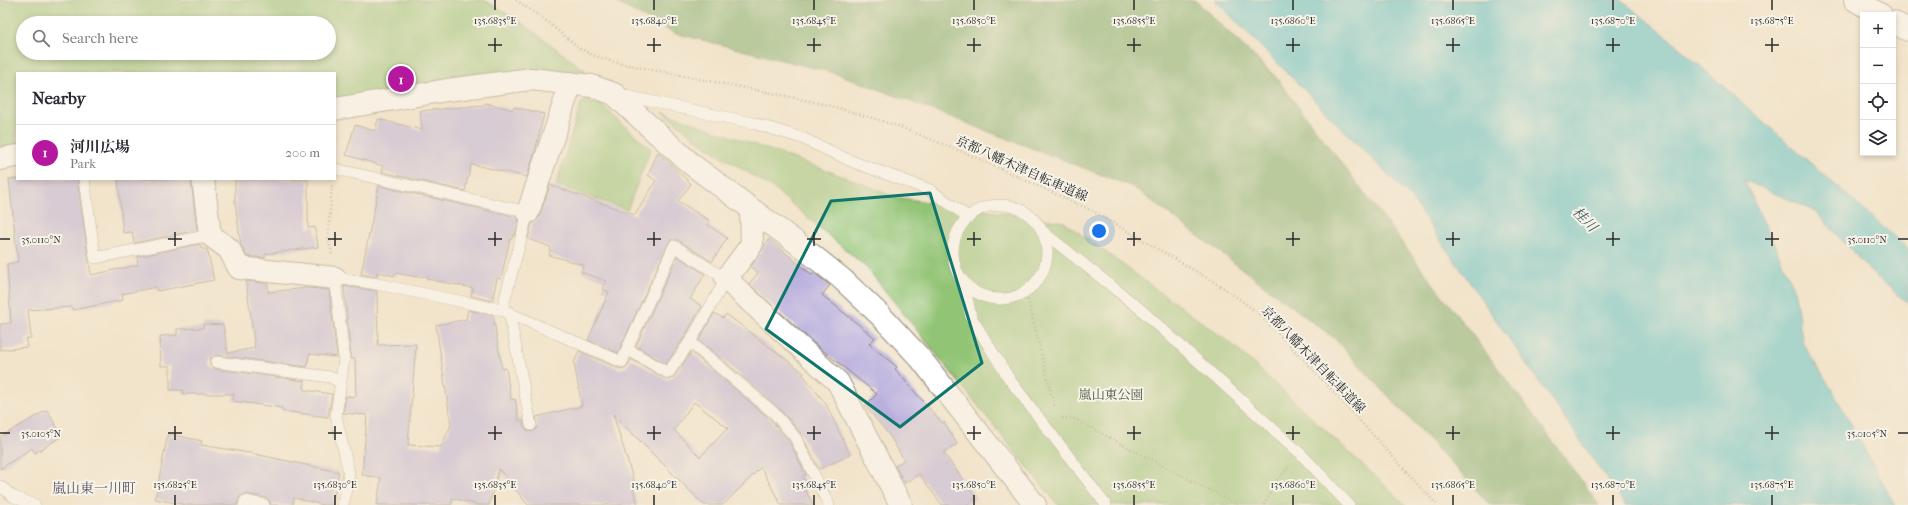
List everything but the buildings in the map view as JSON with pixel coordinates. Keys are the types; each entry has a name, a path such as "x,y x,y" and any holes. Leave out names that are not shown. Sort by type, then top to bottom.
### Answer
{"street":[{"path":"1855,0 1876,12"},
{"path":"1896,24 1908,30"},
{"path":"336,109 447,90 531,80 592,86 614,94 691,164 752,210 798,242 842,279 881,316 921,359 1035,505"},
{"path":"528,212 571,83"},
{"path":"0,159 16,156"},
{"path":"203,180 210,235 229,249 239,268 335,278"},
{"path":"752,210 752,244 726,279 838,382 901,505"}],"lane":[{"path":"614,94 753,123 802,138 851,161 930,190 968,217"},
{"path":"336,169 528,212 505,311 531,425"},
{"path":"84,180 95,258 210,235"},
{"path":"994,206 1009,206 1022,211 1034,219 1042,231 1047,244 1047,258 1044,271 1036,283 1026,292 1013,298 1000,300 986,298 974,292 964,282 956,270 953,256 954,242 959,229 968,217 980,210 994,206"},
{"path":"1042,231 1139,308 1301,454 1349,505"},
{"path":"343,505 349,473 336,416 344,359 335,278 372,283 505,311 622,362 626,349 674,246 726,279 690,342 668,373 626,349"},
{"path":"964,282 971,317 1010,380 1106,505"},
{"path":"690,342 774,413 785,425 795,438 829,505"},
{"path":"216,362 330,376 341,384"},
{"path":"0,486 14,497 35,505"},
{"path":"244,505 245,501 264,505"}],"path":[{"name":"京都八幡木津自転車道線","path":"516,0 544,19 579,48 592,55 618,63 791,96 835,107 898,126 977,158 1095,212 1224,288 1258,313 1308,364 1437,505"},
{"path":"333,180 328,237 335,278"},
{"path":"1026,292 1057,417"},
{"path":"1042,421 1057,417 1072,418 1238,505"},
{"path":"1264,505 1275,482 1301,454"}],"highlighted area":[{"path":"930,193 982,363 900,427 766,329 831,201"}],"green space":[{"path":"0,0 484,0 518,20 586,71 543,71 336,98 336,72 16,72 16,145 0,147"},
{"path":"611,0 1195,0 1275,76 1535,417 1599,505 1490,505 1334,338 1133,187 841,75 674,33"},
{"path":"590,100 601,105 651,149 627,210 556,185 581,103"},
{"name":"嵐山東公園","path":"663,112 859,182 894,197 1064,222 1233,345 1406,505 1058,505 866,267 774,189 704,145"}],"water":[{"name":"桂川","path":"1215,0 1621,0 1664,34 1908,249 1908,303 1873,274 1815,211 1744,180 1794,288 1803,344 1834,393 1895,505 1625,505 1411,198"}],"place":[{"name":"河川広場","path":"401,79"}],"district":[{"name":"嵐山東一川町","path":"94,488"}]}
